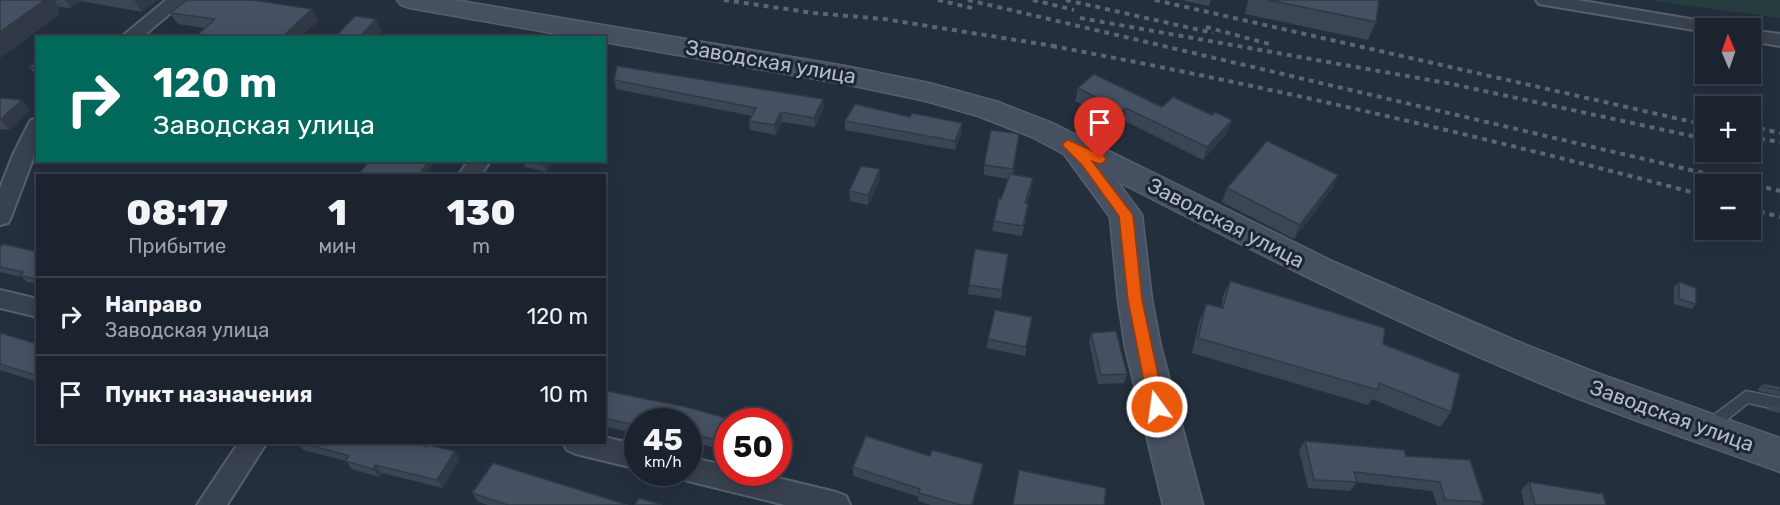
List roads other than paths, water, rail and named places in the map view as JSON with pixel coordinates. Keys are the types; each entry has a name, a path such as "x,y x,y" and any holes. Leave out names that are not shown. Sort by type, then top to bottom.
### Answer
{"main road":[{"name":"Заводская улица","path":"410,0 587,34"},
{"name":"Заводская улица","path":"606,37 929,92 988,109 1042,130 1322,271 1501,350 1581,383 1780,455"},
{"path":"1068,144 1086,162 1126,215 1135,300 1143,346 1183,505"},
{"path":"1126,215 1154,205 1181,201"}],"street":[{"path":"132,36 177,0"},
{"path":"1545,0 1695,25"},
{"path":"1761,37 1780,40"},
{"path":"0,217 23,155 36,129"},
{"path":"470,174 479,162"},
{"path":"0,299 36,308"},
{"path":"211,505 253,444"},
{"path":"584,444 624,454"},
{"path":"702,473 836,505"}],"lane":[{"path":"1705,429 1746,398 1780,404"}],"railway":[{"path":"724,0 814,13 884,19 1060,47"},
{"path":"938,0 976,9"},
{"path":"968,0 1780,191"},
{"path":"1033,0 1074,10"},
{"path":"1066,0 1213,33"},
{"path":"1155,0 1695,123"},
{"path":"1080,18 1452,84 1695,137"},
{"path":"1206,27 1273,45"},
{"path":"1052,46 1380,115 1695,193"},
{"path":"1761,129 1780,133"},
{"path":"1761,139 1780,142"},
{"path":"1761,212 1780,217"}]}
